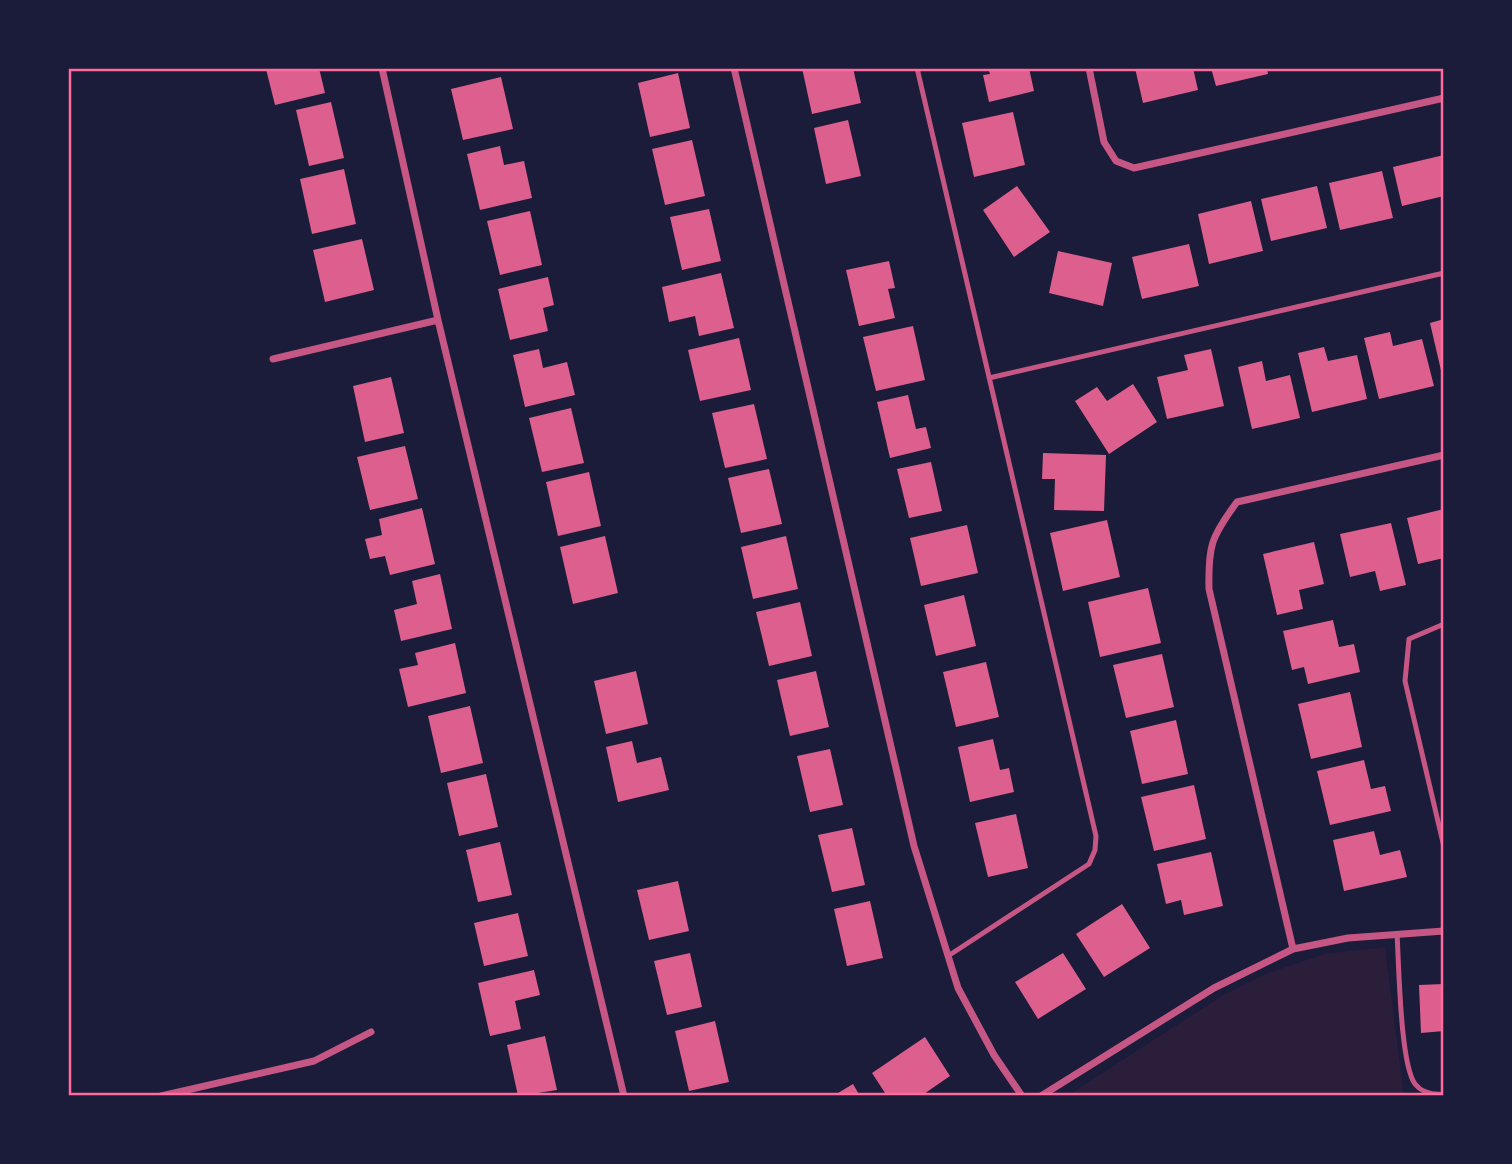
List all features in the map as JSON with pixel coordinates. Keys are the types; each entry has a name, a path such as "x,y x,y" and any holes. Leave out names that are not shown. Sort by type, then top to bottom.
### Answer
{"street":[{"path":"382,68 438,320 624,1096"},
{"path":"734,68 914,846 958,988 974,1020 1021,1096"},
{"path":"1088,68 1104,142 1116,161 1134,168 1444,98"},
{"path":"273,359 438,320"},
{"path":"1293,949 1209,589 1208,551 1218,527 1237,502 1444,455"},
{"path":"1041,1096 1214,988 1293,949 1348,938 1444,931"},
{"path":"161,1096 314,1061 371,1032"}],"lane":[{"path":"917,68 1096,836 1095,850 1089,864 948,956"},
{"path":"989,378 1444,273"},
{"path":"1444,624 1409,639 1405,681 1444,847"},
{"path":"1397,934 1407,1064 1417,1086 1425,1093 1444,1094"}],"shaded area":[{"path":"1385,947 1404,1096 1067,1096 1223,995 1266,974 1324,954"}],"building":[{"path":"319,68 325,93 275,105 266,69"},
{"path":"802,68 853,68 861,103 812,114"},
{"path":"988,68 1029,68 1034,91 989,102 983,75 990,74"},
{"path":"1135,68 1193,68 1198,90 1143,103"},
{"path":"1211,68 1267,68 1268,74 1216,86"},
{"path":"678,73 690,128 650,137 638,83"},
{"path":"501,77 513,129 463,140 451,89"},
{"path":"331,102 344,158 309,166 296,110"},
{"path":"1013,112 1025,165 974,177 962,123"},
{"path":"848,120 861,176 826,184 814,128"},
{"path":"692,140 705,196 665,205 652,149"},
{"path":"500,146 504,165 524,161 532,198 480,210 467,154"},
{"path":"1444,155 1444,196 1402,206 1393,167"},
{"path":"344,169 356,224 312,234 300,179"},
{"path":"1382,171 1393,218 1340,230 1329,183"},
{"path":"1017,186 1050,232 1014,257 983,210"},
{"path":"1317,186 1327,228 1271,241 1261,199"},
{"path":"1251,201 1263,251 1209,264 1198,214"},
{"path":"709,209 721,261 682,270 670,217"},
{"path":"530,211 542,265 500,275 487,221"},
{"path":"362,239 374,290 325,302 313,250"},
{"path":"1189,244 1199,286 1142,299 1132,257"},
{"path":"1058,251 1112,263 1103,306 1049,293"},
{"path":"889,261 895,288 888,289 895,318 859,326 846,270"},
{"path":"721,273 734,328 699,336 695,316 669,322 662,287"},
{"path":"548,277 554,305 543,308 548,331 510,340 498,289"},
{"path":"1444,319 1444,379 1443,379 1430,323"},
{"path":"913,326 925,380 876,391 863,337"},
{"path":"1390,332 1393,346 1422,339 1434,386 1379,399 1364,338"},
{"path":"739,338 751,390 700,401 688,350"},
{"path":"1324,347 1328,361 1357,355 1367,399 1312,412 1298,353"},
{"path":"539,349 543,368 567,362 575,395 525,407 513,355"},
{"path":"1211,349 1224,406 1167,419 1157,377 1188,370 1184,355"},
{"path":"1262,361 1266,381 1290,375 1300,418 1252,429 1238,367"},
{"path":"391,377 404,433 365,442 353,386"},
{"path":"1133,384 1157,422 1109,454 1075,401 1097,387 1107,401"},
{"path":"908,395 916,429 926,427 931,448 890,458 877,402"},
{"path":"754,404 767,459 725,468 712,413"},
{"path":"571,408 584,463 542,472 529,418"},
{"path":"405,446 418,499 370,510 357,457"},
{"path":"1043,453 1106,455 1104,511 1054,510 1055,479 1042,479"},
{"path":"931,462 942,511 909,518 897,469"},
{"path":"769,469 782,524 741,533 728,478"},
{"path":"589,472 601,526 558,536 546,482"},
{"path":"422,508 435,564 390,575 385,556 370,559 365,539 382,535 379,519"},
{"path":"1444,509 1444,558 1418,564 1407,518"},
{"path":"1107,520 1120,577 1063,591 1050,533"},
{"path":"1391,523 1406,585 1380,591 1375,571 1350,577 1340,534"},
{"path":"967,525 978,573 921,586 910,538"},
{"path":"605,536 618,593 573,604 560,547"},
{"path":"786,536 798,589 753,599 741,547"},
{"path":"1314,542 1324,584 1299,590 1303,609 1277,615 1263,554"},
{"path":"440,574 452,629 401,641 394,610 417,604 412,581"},
{"path":"1148,588 1161,643 1100,657 1088,602"},
{"path":"964,595 976,646 936,656 924,605"},
{"path":"800,602 812,656 769,666 756,612"},
{"path":"1333,620 1339,647 1354,644 1360,672 1308,684 1304,667 1292,670 1283,631"},
{"path":"455,643 466,693 408,707 399,669 418,665 415,653"},
{"path":"1162,654 1174,707 1126,718 1113,665"},
{"path":"986,662 999,717 956,727 943,672"},
{"path":"636,671 648,724 606,734 594,681"},
{"path":"816,671 829,727 790,736 777,680"},
{"path":"1350,692 1362,747 1311,759 1298,704"},
{"path":"470,706 483,763 441,773 428,716"},
{"path":"1176,720 1188,774 1142,784 1130,731"},
{"path":"993,739 1000,770 1009,768 1014,792 970,802 958,747"},
{"path":"632,741 637,763 661,757 669,790 618,802 606,747"},
{"path":"830,749 843,805 810,812 797,756"},
{"path":"1364,760 1371,789 1385,786 1391,811 1330,825 1317,771"},
{"path":"486,774 498,827 459,836 447,783"},
{"path":"1194,785 1206,839 1154,851 1141,797"},
{"path":"1016,814 1028,868 988,877 975,823"},
{"path":"852,828 865,885 832,892 818,835"},
{"path":"1374,831 1380,855 1400,850 1407,877 1344,891 1333,840"},
{"path":"500,842 512,895 478,902 466,850"},
{"path":"1211,852 1223,906 1184,915 1181,900 1166,904 1157,864"},
{"path":"678,881 689,931 649,940 637,890"},
{"path":"870,901 883,958 847,966 834,909"},
{"path":"1122,904 1150,948 1104,977 1076,934"},
{"path":"518,913 528,956 484,966 474,923"},
{"path":"690,953 702,1007 667,1015 654,961"},
{"path":"1063,953 1086,989 1038,1019 1015,982"},
{"path":"534,970 540,995 515,1001 521,1029 490,1036 478,983"},
{"path":"1444,984 1444,1031 1421,1033 1419,985"},
{"path":"715,1021 729,1082 689,1091 675,1031"},
{"path":"545,1036 557,1090 518,1096 507,1045"},
{"path":"925,1037 950,1076 921,1096 887,1096 872,1073"},
{"path":"853,1084 860,1096 833,1096"}]}
